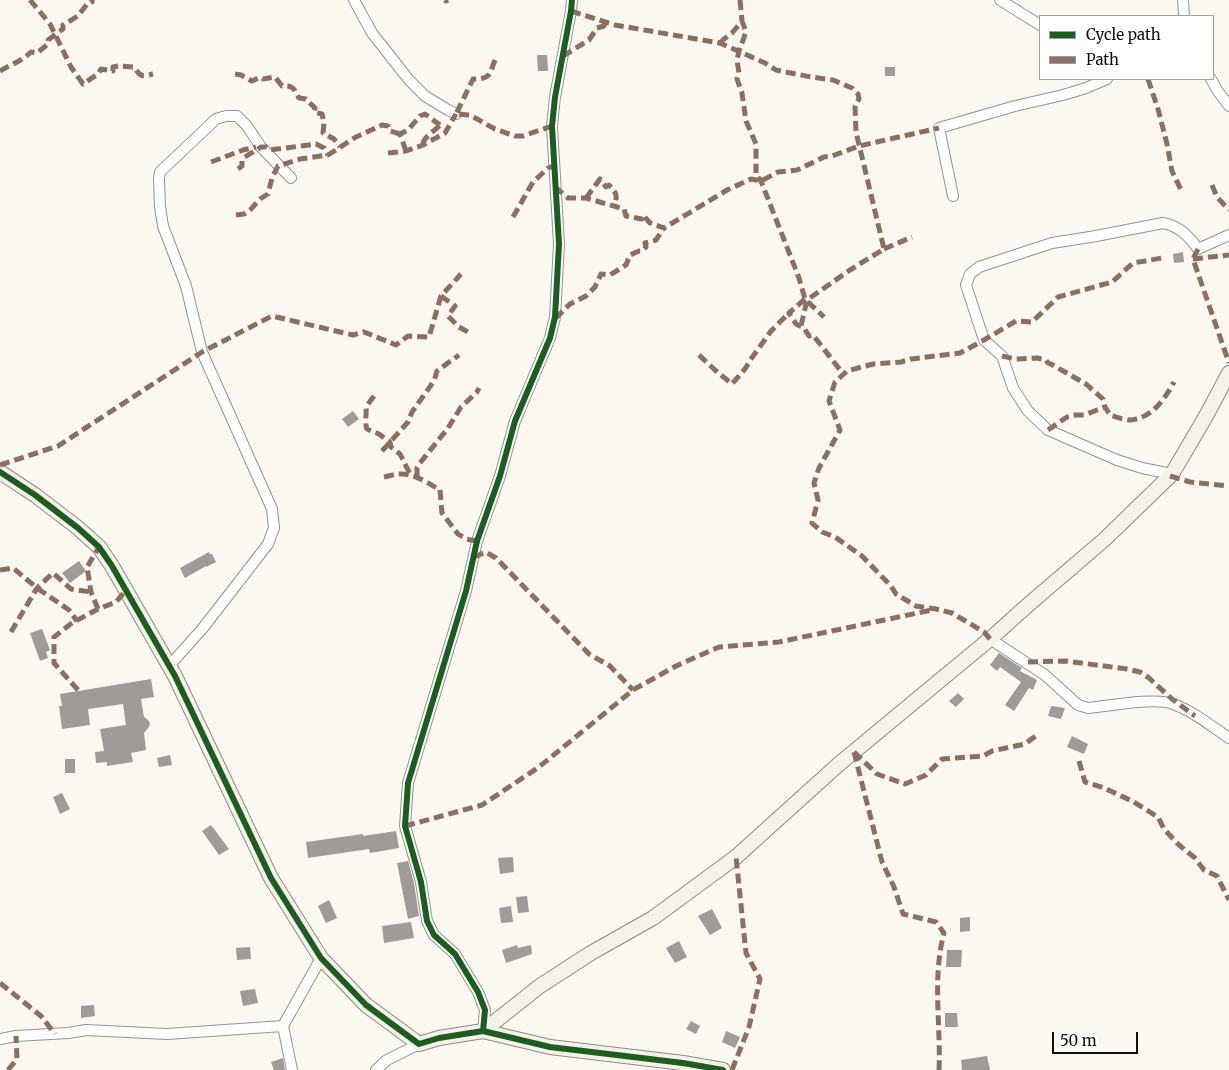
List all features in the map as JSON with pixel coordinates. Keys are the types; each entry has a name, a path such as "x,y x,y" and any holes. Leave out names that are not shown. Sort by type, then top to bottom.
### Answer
{"street":[{"path":"354,0 372,33 409,80 425,96 456,114"},
{"path":"483,1031 485,1010 478,992 455,954 434,935 427,922 421,882 406,826 408,783 466,592 477,541 500,476 515,422 550,338 555,318 559,244 552,126 555,97 572,0"},
{"path":"1000,0 1039,24"},
{"path":"1183,0 1184,15"},
{"path":"953,196 939,128 1015,106 1063,95 1105,80"},
{"path":"1212,80 1229,106"},
{"path":"169,666 203,628 262,552 268,544 274,528 272,509 202,352 186,286 163,226 158,180 160,172 216,120 226,116 237,116 247,126 261,147 291,178"},
{"path":"1172,474 1142,468 1118,460 1048,430 1028,411 1013,388 1002,356 984,340 966,285 970,274 979,267 1052,244 1163,223 1173,224 1190,238 1198,248 1229,234"},
{"path":"483,1031 540,986 591,953 653,918 736,857 847,758 990,639 1105,539 1172,474 1229,373"},
{"path":"0,472 78,528 99,547 112,566 169,666 272,878 321,958 366,1005 419,1044"},
{"path":"990,639 1045,675 1078,705 1088,708 1153,701 1172,703 1229,738"},
{"path":"292,1070 283,1026 321,958"},
{"path":"0,1039 86,1030 167,1034 283,1026"},
{"path":"376,1070 387,1060 419,1044 439,1038 483,1031 550,1047 683,1063 723,1070"}],"building":[{"path":"537,55 547,55 548,71 538,71"},
{"path":"885,67 895,67 895,76 885,76"},
{"path":"1183,252 1184,262 1174,263 1173,254"},
{"path":"353,411 359,419 348,427 342,419"},
{"path":"209,552 216,562 185,578 180,568"},
{"path":"79,561 86,571 70,583 62,573"},
{"path":"42,629 50,650 46,652 48,658 40,661 30,633"},
{"path":"999,653 1022,668 1020,671 1037,680 1033,690 1029,688 1014,711 1005,705 1021,682 1000,667 997,671 990,665"},
{"path":"151,679 154,697 141,699 144,717 150,723 144,733 146,750 131,753 133,762 107,766 107,762 96,763 95,752 104,751 100,729 126,725 123,704 88,709 90,725 62,729 59,706 62,706 60,694"},
{"path":"958,693 964,699 956,707 949,701"},
{"path":"1051,706 1065,708 1061,719 1048,716"},
{"path":"1072,736 1088,744 1084,754 1067,747"},
{"path":"170,755 172,765 159,767 157,758"},
{"path":"65,759 75,759 75,773 65,773"},
{"path":"62,793 70,809 60,814 53,797"},
{"path":"211,825 229,849 219,855 202,831"},
{"path":"396,831 399,848 370,853 369,849 308,858 306,842"},
{"path":"513,857 514,872 500,874 498,858"},
{"path":"408,861 414,883 419,916 408,919 397,863"},
{"path":"527,896 529,912 518,913 516,897"},
{"path":"329,900 337,918 326,923 318,906"},
{"path":"511,906 513,922 501,923 499,908"},
{"path":"712,909 722,928 710,935 698,916"},
{"path":"970,917 970,931 960,932 960,918"},
{"path":"411,922 414,938 384,943 382,926"},
{"path":"679,941 687,957 675,963 666,948"},
{"path":"517,945 518,948 531,945 532,954 506,963 502,950"},
{"path":"250,947 251,959 237,960 236,948"},
{"path":"947,950 962,950 961,967 946,967"},
{"path":"255,989 258,1003 243,1006 240,991"},
{"path":"94,1005 95,1016 81,1018 81,1006"},
{"path":"945,1013 957,1013 958,1027 945,1027"},
{"path":"691,1021 700,1026 696,1034 686,1029"},
{"path":"726,1031 740,1037 735,1048 722,1042"},
{"path":"987,1056 990,1070 962,1070 961,1060"},
{"path":"283,1058 285,1070 274,1070 271,1062"}],"marked path":[{"path":"30,0 50,24 71,67 83,84 98,74 101,69 113,71 113,67 118,66 134,67 138,73 146,76 153,74"},
{"path":"0,71 31,52 37,53 48,44 48,40 63,29 63,25 78,16 92,0"},
{"path":"740,0 742,21"},
{"path":"571,11 615,25 720,43 765,63 776,70 833,80 852,88 858,94 859,99 855,106 856,132 884,249 807,300 801,326"},
{"path":"720,43 742,21 746,32 737,60 739,73 737,79 742,93 746,121 756,144 756,173"},
{"path":"563,56 589,40 597,28 604,26 605,22"},
{"path":"495,60 490,73 486,77 473,79 456,114 470,115 495,129 515,136 523,136 552,126"},
{"path":"235,74 252,81 260,77 263,79 275,77 282,86 291,87 299,98 306,99 315,108 314,112 322,114 324,123 323,133 334,139 340,147"},
{"path":"1148,80 1158,109 1172,171 1182,192"},
{"path":"406,151 400,134 408,130 420,116 425,114 440,125"},
{"path":"388,153 406,151 423,145 445,133 456,114"},
{"path":"236,215 244,214 268,194 272,178 278,166 300,159 328,155 356,137 382,125 388,126 390,131 400,134"},
{"path":"423,144 428,136 440,125 444,126"},
{"path":"555,187 568,198 586,198 624,209 626,216 642,219 643,215 650,223 664,228 727,190 751,179 761,181 778,172 797,170 824,157 859,146 939,128"},
{"path":"238,169 242,166 242,161 245,157 261,147 266,147 270,150 316,144 324,148 328,155"},
{"path":"211,162 256,147"},
{"path":"513,217 533,182 548,168 554,166"},
{"path":"758,177 799,278 805,299 824,317"},
{"path":"586,198 600,179 606,187 609,185 615,192 614,206"},
{"path":"1212,185 1217,197 1229,210"},
{"path":"555,317 570,304 586,296 595,287 601,274 610,275 626,265 630,255 642,251 646,247 645,243 656,240 664,228"},
{"path":"884,249 912,237"},
{"path":"1198,249 1193,259 1229,363"},
{"path":"1193,259 1229,255"},
{"path":"990,639 984,632 952,613 916,606 896,594 891,586 862,556 835,537 822,532 812,523 818,500 814,483 819,468 840,430 829,401 835,382 847,371 873,364 901,362 960,353 1016,321 1032,322 1058,297 1112,282 1133,263 1162,258"},
{"path":"0,465 58,446 202,352 272,316 353,335 364,332 396,345 408,336 429,337 441,296 461,274"},
{"path":"441,296 455,306 448,316 459,327 468,332"},
{"path":"805,299 789,313 796,324 804,328 809,336 813,335 844,375"},
{"path":"699,355 732,384 745,369 771,331 789,313"},
{"path":"382,451 408,422 412,412 434,381 437,371 459,355"},
{"path":"1002,356 1016,359 1037,358 1046,360 1048,363 1086,384 1103,399 1105,407"},
{"path":"1048,430 1067,417 1084,415 1105,407 1110,415 1128,420 1138,419 1156,407 1174,382"},
{"path":"417,477 417,468 420,463 448,428 461,407 479,388"},
{"path":"374,396 366,407 367,429 379,434 390,442 391,447 400,454 411,476"},
{"path":"384,477 397,474 410,475 440,490 442,513 458,534 466,539 477,541"},
{"path":"1170,476 1190,482 1229,486"},
{"path":"98,609 91,592 87,567 99,547"},
{"path":"474,557 486,552 496,558 589,654 610,666 633,690"},
{"path":"0,570 13,568 37,588 69,610 77,621"},
{"path":"11,632 37,588 53,573 71,589 91,592"},
{"path":"78,690 54,663 54,637 72,623 116,602 126,590"},
{"path":"405,826 482,805 539,767 633,690 676,666 719,647 779,642 932,610"},
{"path":"1028,662 1066,661 1140,672 1195,716"},
{"path":"854,752 877,774 905,784 926,775 942,759 983,756 992,751 1025,744 1037,735"},
{"path":"854,752 882,862 894,887 903,914 936,922 944,933 938,967 939,1070"},
{"path":"1079,761 1085,782 1104,788 1132,801 1158,817 1164,829 1179,845 1195,858 1204,870 1217,876 1229,900"},
{"path":"732,1070 749,1027 760,979 746,953 736,857"},
{"path":"0,983 41,1016 55,1034"},
{"path":"8,1070 17,1059 16,1036"}],"cycle path":[{"path":"483,1031 485,1010 478,992 455,954 434,935 427,921 421,882 405,826 408,783 466,591 477,541 500,476 515,421 550,338 555,317 559,244 552,126 555,97 572,0"},
{"path":"0,472 35,495 78,528 99,547 112,566 175,676 271,878 321,958 366,1005 419,1044 439,1038 483,1031 550,1047 683,1063 723,1070"}]}
